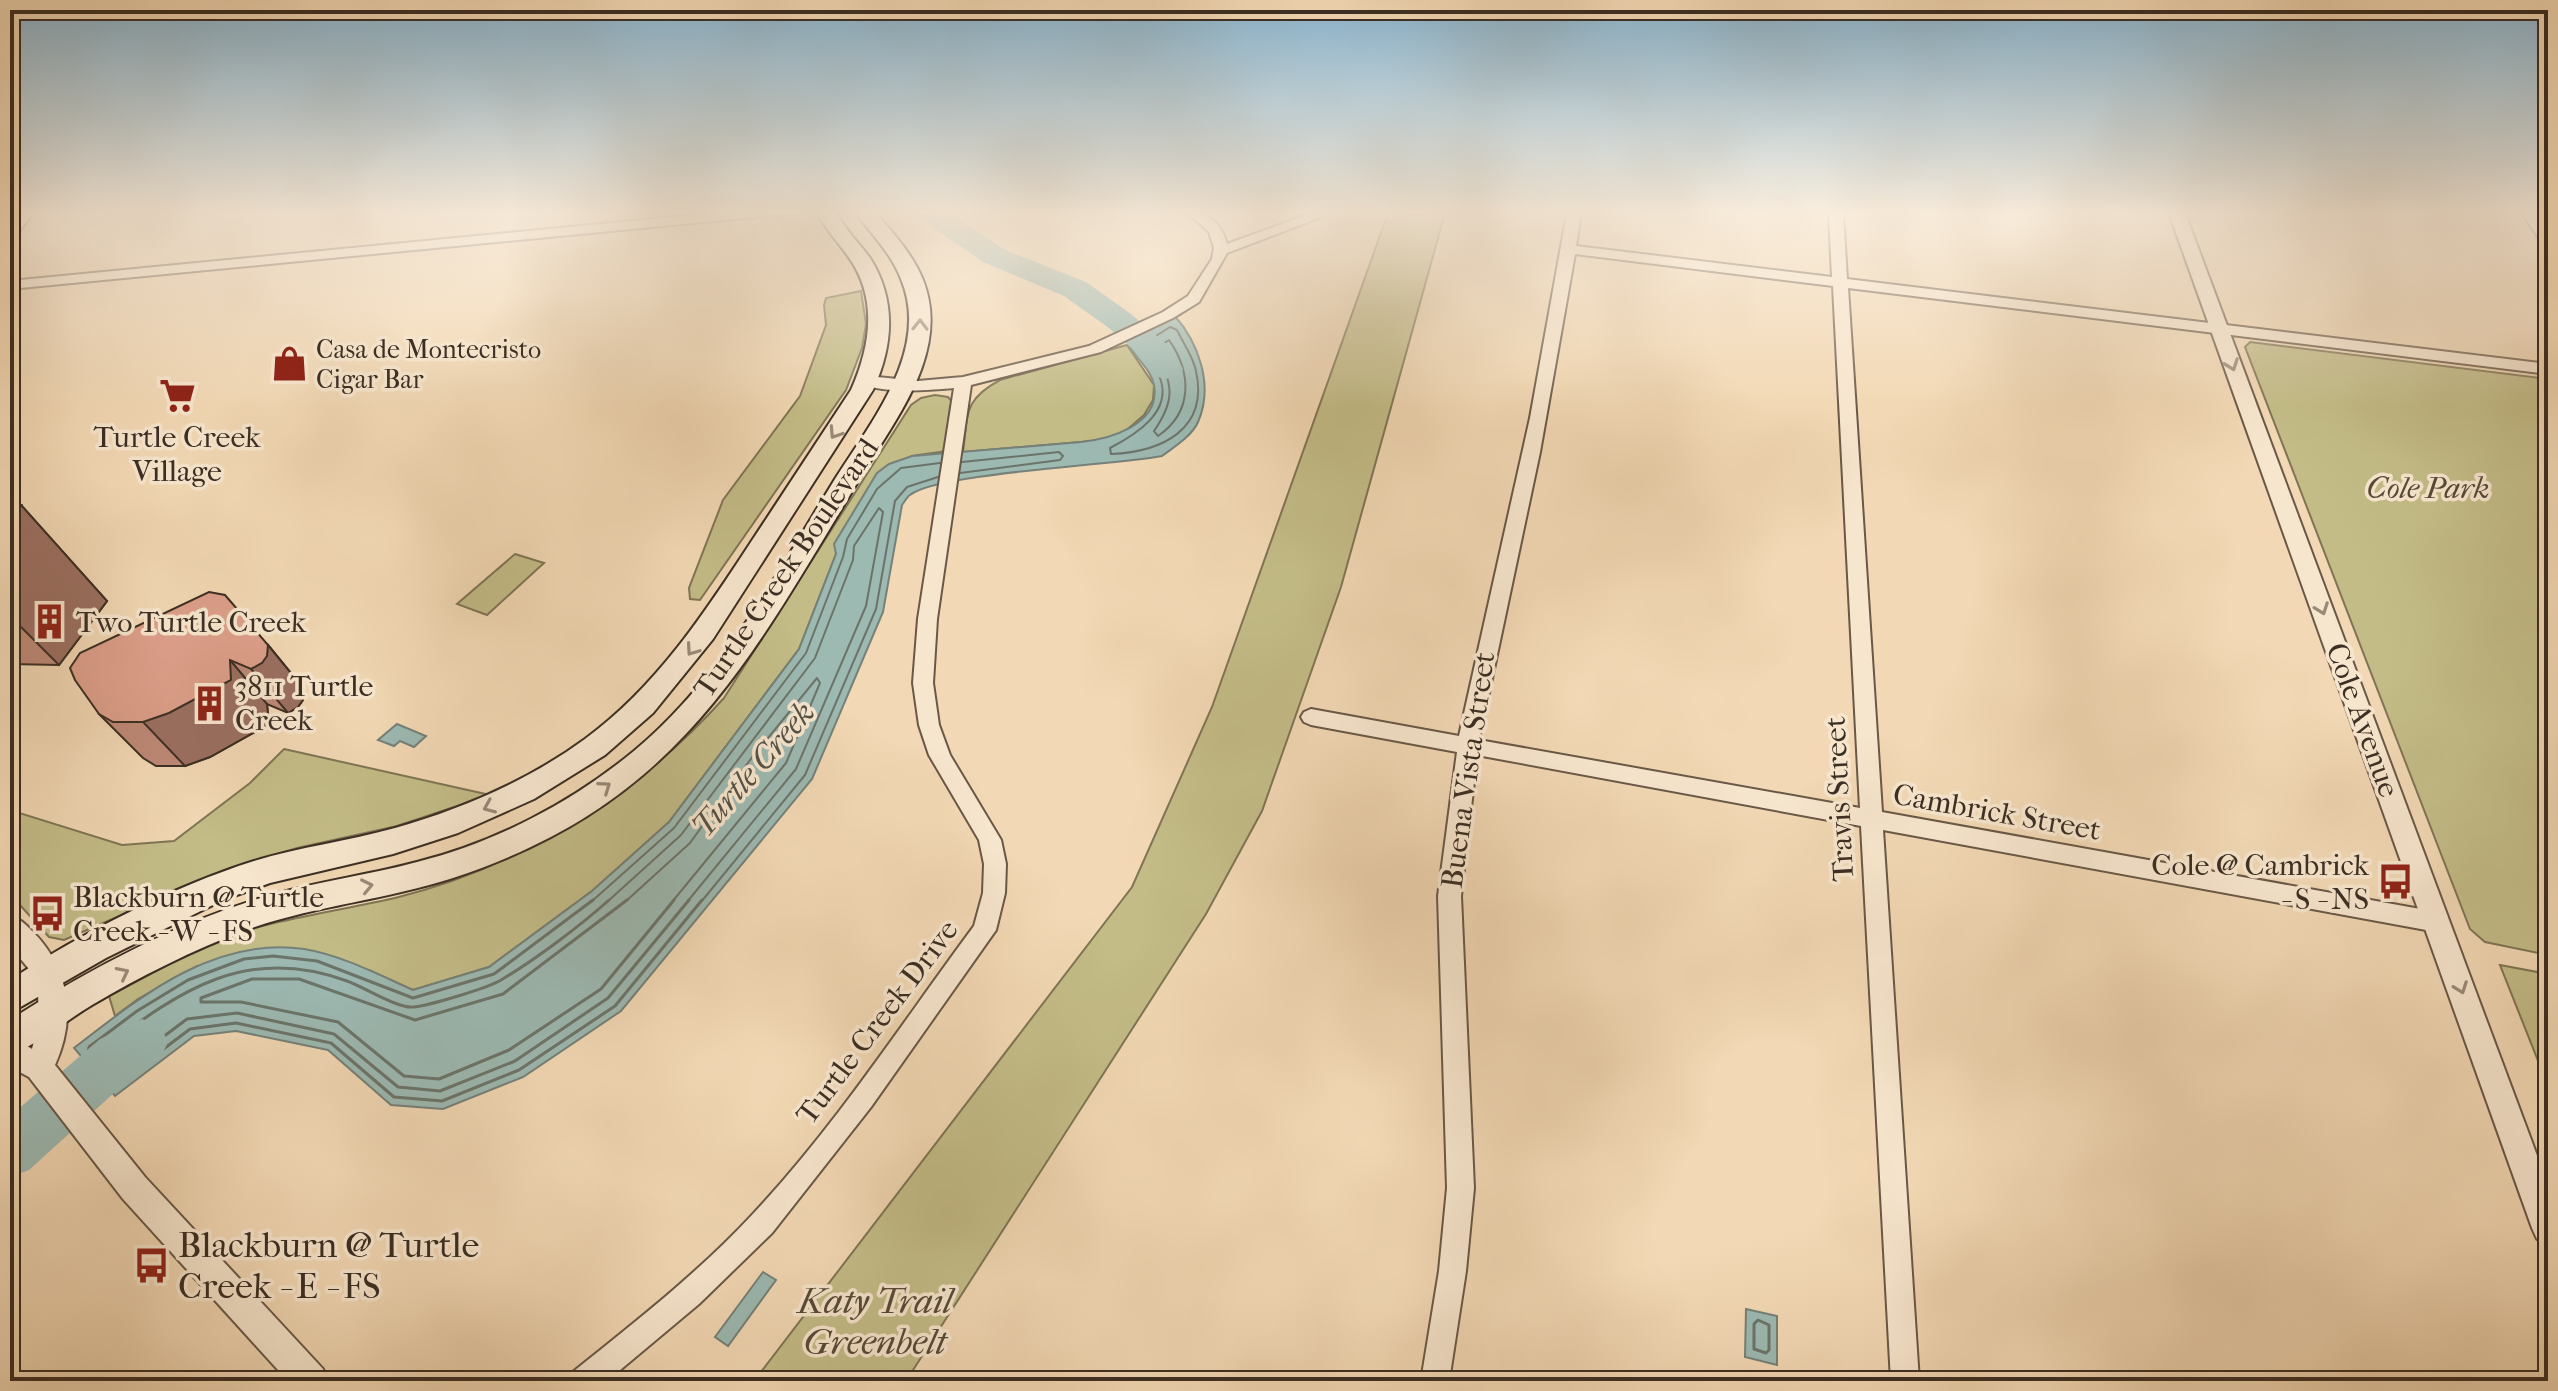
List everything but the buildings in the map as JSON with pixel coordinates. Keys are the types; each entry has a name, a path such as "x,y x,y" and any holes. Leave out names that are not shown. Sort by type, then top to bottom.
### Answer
{"main road":[{"path":"872,279 877,278"},
{"name":"Turtle Creek Boulevard","path":"10,1039 54,1010 189,940 243,917 295,902 418,875 476,856 555,818 623,775 673,733 726,668 752,630 904,385 916,352 920,329 919,298 913,278"},
{"name":"Turtle Creek Boulevard","path":"10,998 47,972 202,895 251,875 445,826 531,787 596,746 643,708 681,664 711,622 867,381 878,349 880,325 879,304 872,279"},
{"path":"711,622 752,630"}],"street":[{"path":"10,285 83,278"},
{"path":"867,381 904,385 963,382 1111,343 1194,299 1209,278"},
{"name":"Buena Vista Street","path":"1435,1381 1453,1264 1461,1162 1449,898 1452,855 1488,639 1524,483 1563,278"},
{"path":"1799,278 2548,369"},
{"name":"Travis Street","path":"1840,278 1905,1381"},
{"name":"Cole Avenue","path":"2201,278 2548,1228"},
{"name":"Turtle Creek Drive","path":"584,1381 678,1305 739,1248 785,1198 985,930 994,904 997,875 994,850 987,827 946,769 929,728 924,700 927,628 963,382"},
{"name":"Cambrick Street","path":"1311,717 2437,922"},
{"path":"10,927 47,972 54,1010 48,1047 39,1067"},
{"path":"10,1049 27,1063 39,1067 120,1171 311,1381"}],"green space":[{"name":"Katy Trail Greenbelt","path":"1365,278 1427,278 1341,587 1262,811 1206,914 906,1381 754,1381 1132,887 1212,707"},
{"path":"861,291 866,324 862,348 846,390 700,600 690,599 689,588 723,500 800,396 826,325 826,298"},
{"name":"Cole Park","path":"2250,342 2548,379 2548,919 2539,918 2548,939 2548,955 2485,942 2470,929 2245,347"},
{"path":"1127,345 1154,385 1153,400 1144,415 1122,434 1109,439 963,452 970,409 979,394 988,387 1000,380"},
{"path":"935,395 948,397 954,404 947,451 912,456 836,554 799,649 669,822 592,891 489,967 413,990 369,970 197,966 138,999 115,1016 109,996 212,943 279,922 395,898 442,884 532,846 615,795 690,733 724,698 911,405 921,398"},
{"path":"515,554 544,563 487,615 457,604"},
{"path":"284,749 490,795 397,826 297,848 230,868 64,940 49,937 10,894 10,810 122,845 174,841 250,783"},
{"path":"2500,965 2548,974 2548,1086"}],"water":[{"path":"1174,315 1191,338 1204,380 1203,408 1192,432 1162,456 989,475 926,487 909,496 902,505 883,612 812,779 621,1011 523,1077 443,1109 391,1105 328,1050 236,1031 194,1036 115,1096 74,1048 125,1009 180,974 239,952 271,947 318,952 360,966 413,990 489,967 592,891 669,822 799,649 836,554 834,544 877,473 889,464 912,456 1081,442 1131,427 1149,410 1154,399 1154,385 1128,342"},
{"path":"397,724 426,736 414,747 400,741 394,746 378,740"},
{"path":"763,1272 776,1280 728,1346 715,1337"},
{"path":"1746,1309 1777,1316 1777,1365 1745,1357"}],"waterway":[{"name":"Turtle Creek","path":"1048,278 1075,289 1120,321 1159,355 1166,369"},
{"name":"Turtle Creek","path":"10,1151 118,1056 142,1042"}],"place":[{"name":"Casa de Montecristo Cigar Bar","path":"290,364"},
{"name":"Turtle Creek Village","path":"177,396"},
{"name":"Two Turtle Creek","path":"50,622"},
{"name":"3811 Turtle Creek","path":"209,703"},
{"name":"Cole @ Cambrick - S - NS","path":"2395,882"},
{"name":"Blackburn @ Turtle Creek - W - FS","path":"47,914"},
{"name":"Blackburn @ Turtle Creek - E - FS","path":"152,1265"}]}
